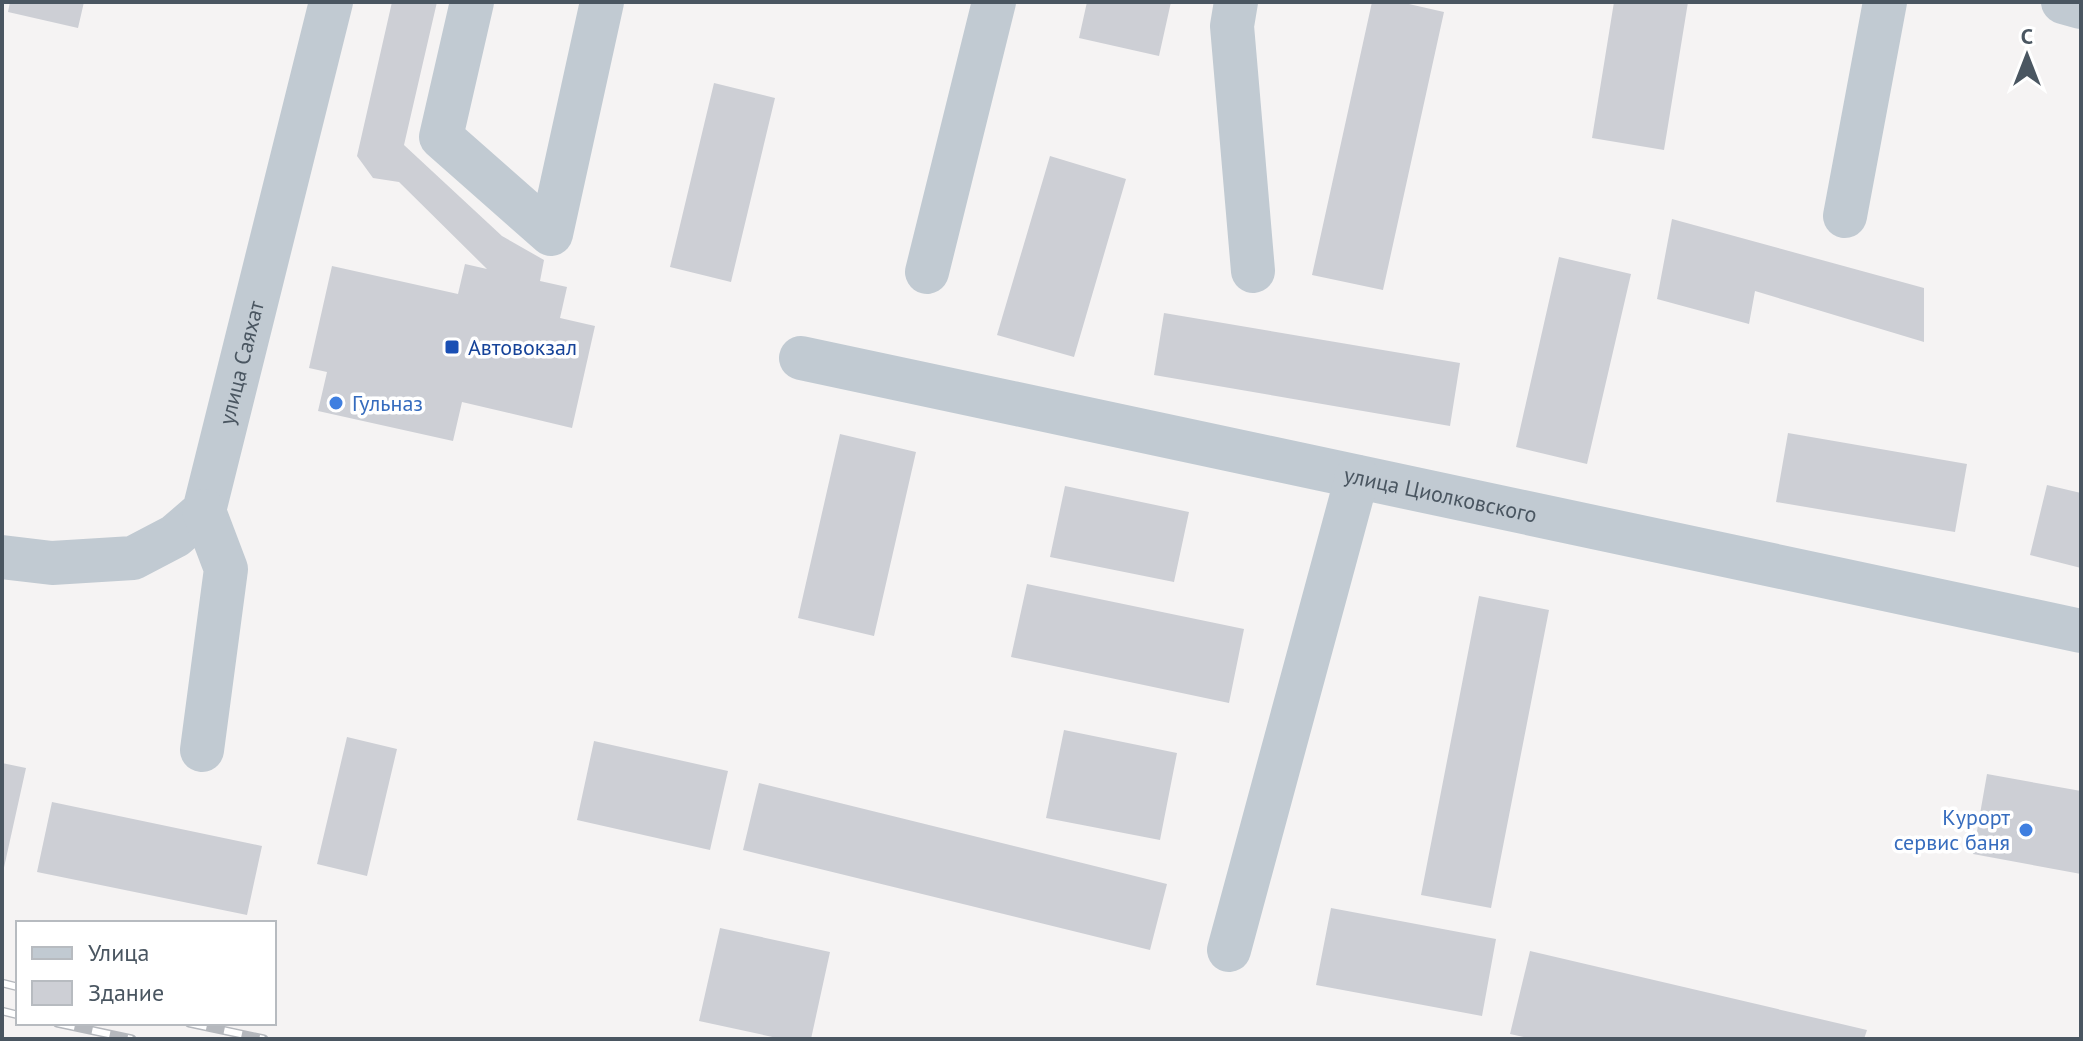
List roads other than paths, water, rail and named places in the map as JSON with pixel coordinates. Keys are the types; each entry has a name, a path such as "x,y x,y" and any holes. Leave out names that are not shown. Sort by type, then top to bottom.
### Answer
{"street":[{"name":"улица Саяхат","path":"204,511 331,2"},
{"path":"472,2 441,137 551,234 602,2"},
{"path":"927,272 994,2"},
{"path":"1236,2 1232,26 1253,271"},
{"path":"1845,216 1885,2"},
{"path":"2063,2 2081,7"},
{"name":"улица Циолковского","path":"801,358 2081,631"},
{"path":"1229,950 1357,477"},
{"path":"2,557 52,563 133,558 175,536 204,511 226,569 202,750"}],"railway":[{"path":"2,983 16,986"},
{"path":"2,1011 16,1014"},
{"path":"66,1025 132,1039"},
{"path":"198,1025 264,1039"}],"place":[{"name":"Автовокзал","path":"452,347"},
{"name":"Гульназ","path":"336,403"},
{"name":"Курорт сервис баня","path":"2026,830"}]}
